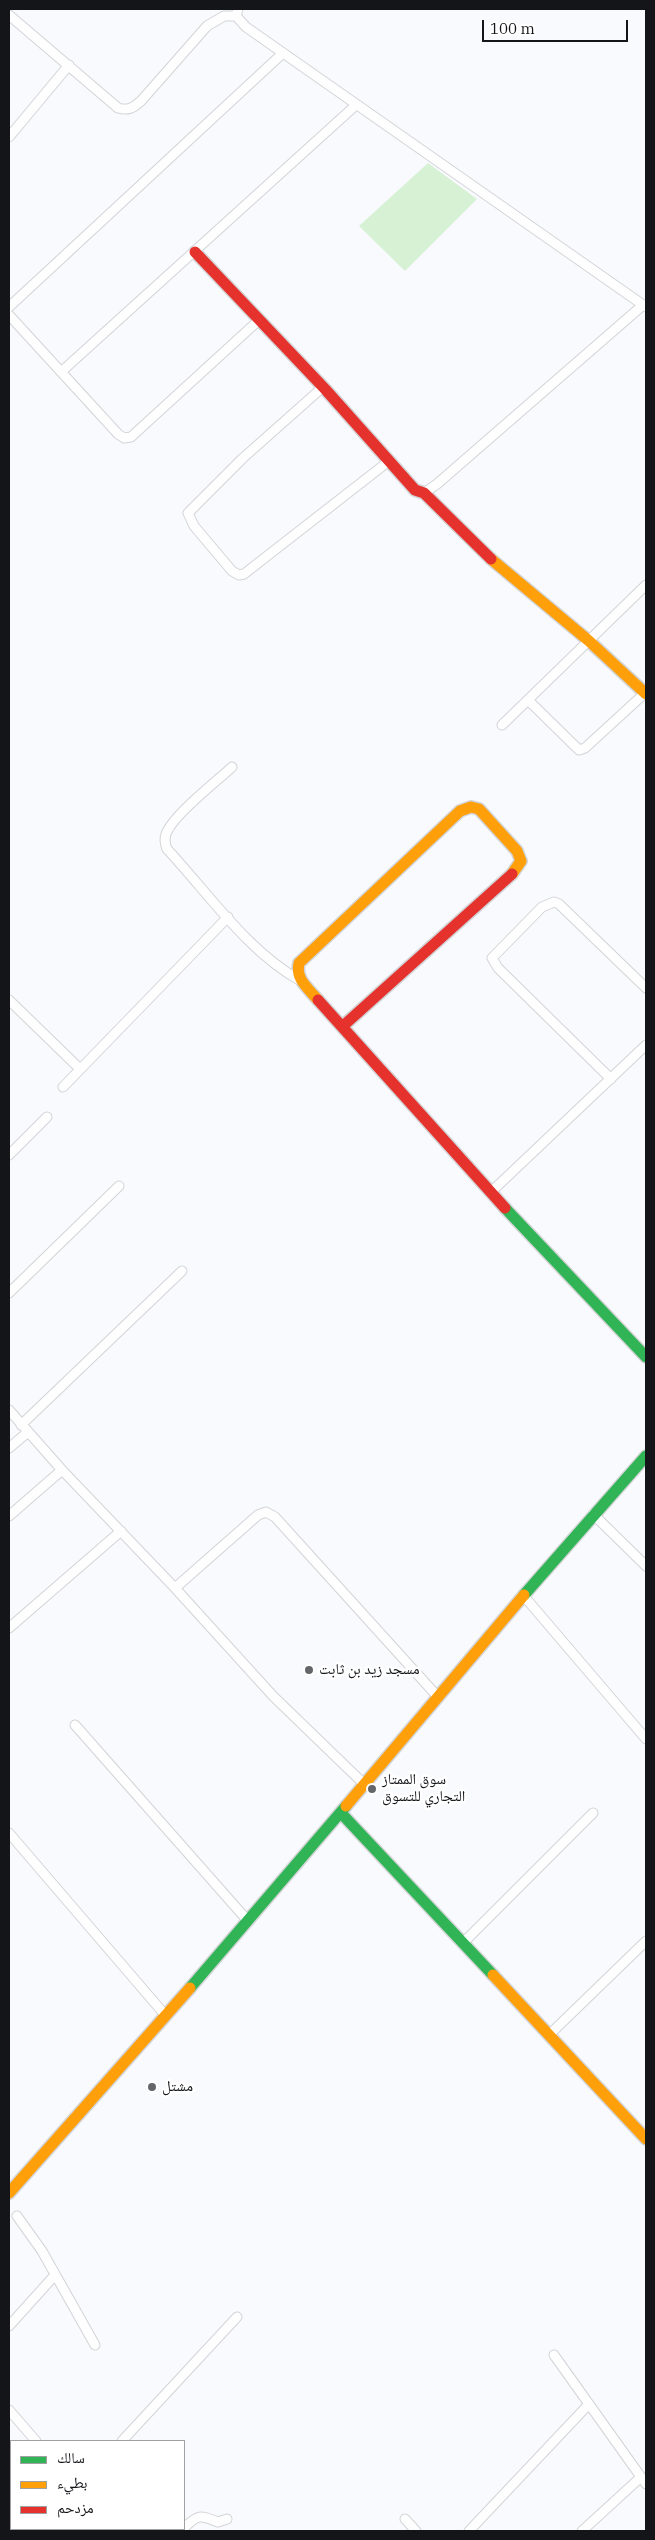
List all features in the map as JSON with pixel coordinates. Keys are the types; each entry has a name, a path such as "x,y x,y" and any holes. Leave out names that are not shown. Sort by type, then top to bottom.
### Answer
{"street":[{"path":"9,16 118,108 129,109 147,94 207,26 224,16 237,12 246,27 644,306 437,484 424,493"},
{"path":"9,307 283,53"},
{"path":"9,137 68,66"},
{"path":"61,372 356,105"},
{"path":"195,252 323,387 416,490 424,493 492,560 646,693 585,748 579,750 528,700"},
{"path":"9,315 118,434 124,438 131,437 259,320"},
{"path":"323,387 224,476 188,513 194,526 232,572 239,575 244,574 389,461"},
{"path":"502,725 646,585"},
{"path":"232,767 181,813 169,828 164,842 167,849 228,917 273,963 301,981 491,1192 646,1357"},
{"path":"301,981 297,972 299,963 460,811 471,807 479,809 517,851 521,861 517,868 343,1026"},
{"path":"610,1079 498,968 492,958 542,907 554,902 559,904 646,988"},
{"path":"63,1087 228,917"},
{"path":"9,1000 80,1069"},
{"path":"491,1192 646,1046"},
{"path":"9,1155 47,1117"},
{"path":"9,1293 119,1186"},
{"path":"9,1448 25,1428 182,1271"},
{"path":"9,1410 62,1470 175,1588 273,1696 365,1785"},
{"path":"9,2193 166,2016 365,1785 593,1514 646,1456"},
{"path":"9,1516 62,1470"},
{"path":"175,1588 258,1515 266,1512 275,1517 438,1697"},
{"path":"593,1514 646,1566"},
{"path":"9,1628 121,1531"},
{"path":"524,1595 646,1739"},
{"path":"75,1725 248,1921"},
{"path":"341,1813 645,2135"},
{"path":"464,1942 593,1813"},
{"path":"9,1833 166,2016"},
{"path":"550,2035 646,1941"},
{"path":"17,2216 42,2251 95,2345"},
{"path":"9,2326 55,2275"},
{"path":"123,2440 236,2316"},
{"path":"554,2355 644,2480 582,2531"},
{"path":"469,2531 589,2404"},
{"path":"9,2410 35,2440"},
{"path":"185,2526 196,2517 202,2516 218,2522 227,2519"},
{"path":"405,2519 416,2531"}],"green space":[{"path":"428,163 477,199 405,271 359,226"}],"traffic: fast":[{"path":"505,1208 646,1357"},
{"path":"524,1595 646,1456"},
{"path":"190,1988 346,1806"},
{"path":"341,1813 493,1975"}],"traffic: slow":[{"path":"491,559 589,641 646,694"},
{"path":"318,1000 301,979 298,969 299,963 460,811 471,807 479,809 517,851 521,861 512,874"},
{"path":"346,1806 524,1595"},
{"path":"493,1975 646,2139"},
{"path":"9,2193 190,1988"}],"traffic: jam":[{"path":"195,252 325,389 415,490 424,493 491,559"},
{"path":"343,1026 512,874"},
{"path":"318,1000 505,1208"}],"place":[{"name":"مسجد زيد بن ثابت","path":"309,1670"},
{"name":"سوق الممتاز التجاري للتسوق","path":"372,1789"},
{"name":"مشتل","path":"152,2087"}]}
